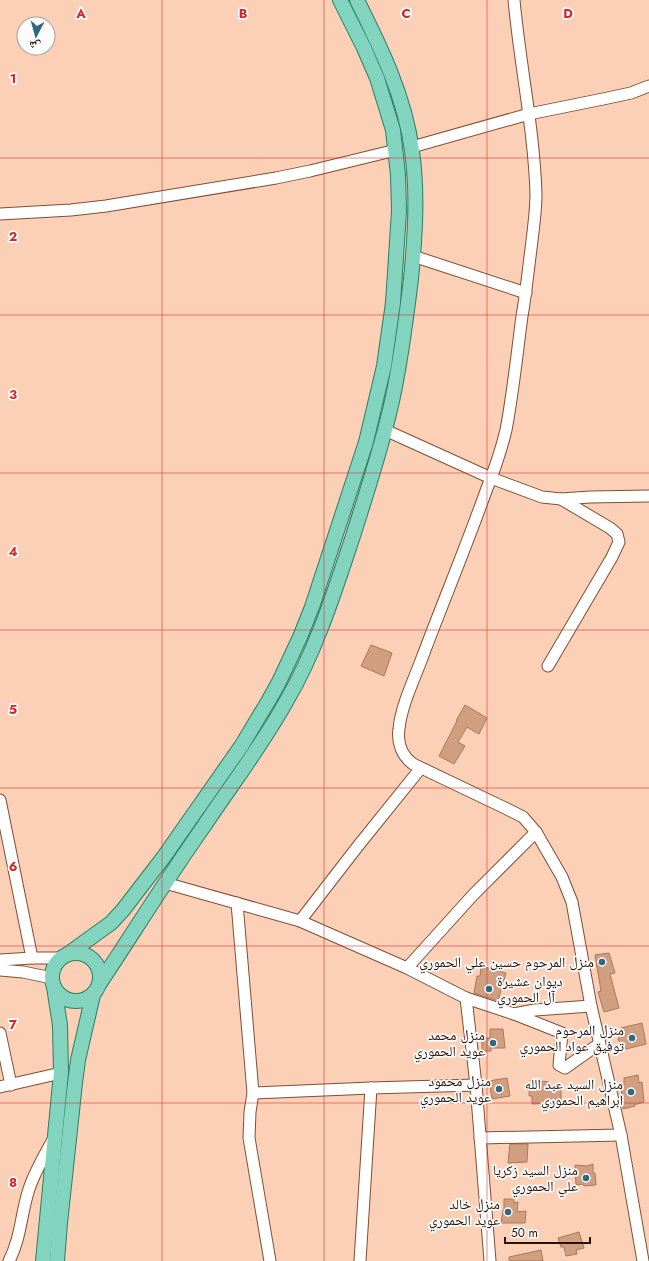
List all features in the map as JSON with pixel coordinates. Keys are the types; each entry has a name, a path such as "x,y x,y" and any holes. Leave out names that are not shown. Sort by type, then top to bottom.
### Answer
{"main road":[{"path":"43,1261 61,1073 60,1025 53,983 53,970 56,964 65,956 118,917 163,858 242,745 279,682 312,607 366,442 384,366 393,303 399,211 396,150 386,106 377,78 340,0"},
{"path":"53,983 62,997 68,1000 81,1001 93,995 165,883 278,717 298,681 317,636 333,595 365,497 385,430 394,389 406,317 413,256 416,188 412,147 405,114 398,92 377,42 357,0"},
{"path":"65,956 76,953 90,957 99,968 100,983"},
{"path":"57,1261 78,1060 93,995"}],"street":[{"path":"514,0 529,114 536,196 526,293 505,431 491,478 447,591 400,721 399,744 402,753 408,760 420,769 516,813 528,822 536,832 562,877 572,902 591,1006 621,1135 642,1261"},
{"path":"412,147 529,114 631,93 649,86"},
{"path":"0,214 86,209 126,203 304,173 396,150"},
{"path":"413,256 526,293"},
{"path":"385,430 491,478 542,497 561,499 649,496"},
{"path":"548,666 608,564 619,542 617,534 610,528 561,499"},
{"path":"300,921 420,769"},
{"path":"0,800 32,958"},
{"path":"407,968 472,895 536,832"},
{"path":"165,883 300,921 407,968 466,998 514,1014 562,1033 559,1065 563,1068 571,1065 600,1044"},
{"path":"236,903 254,1093 250,1112 249,1138 270,1261"},
{"path":"0,960 65,956"},
{"path":"0,970 23,972 53,983"},
{"path":"466,998 476,1085 490,1261"},
{"path":"514,1014 535,1010 591,1006"},
{"path":"0,1033 5,1086 61,1073"},
{"path":"254,1093 476,1085"},
{"path":"360,1261 370,1088"},
{"path":"480,1138 621,1135"},
{"path":"9,1261 17,1243 26,1199 33,1178 54,1137"}],"building":[{"path":"371,645 392,653 384,676 361,666"},
{"path":"465,705 487,718 479,734 467,727 458,742 465,746 454,764 439,756"},
{"path":"609,953 615,973 610,974 619,1008 604,1012 598,992 601,991 595,955"},
{"name":"ديوان عشيرة آل الحموري","path":"481,966 506,973 498,1001 474,993 477,976 480,976"},
{"name":"منزل المرحوم توفيق عواد الحموري","path":"642,1023 646,1044 626,1049 618,1040 621,1028"},
{"name":"منزل محمد عويد الحموري","path":"490,1029 503,1029 505,1048 491,1048 491,1051 482,1051 482,1038 490,1038"},
{"name":"منزل السيد عبد الله ابراهيم الحموري","path":"638,1075 639,1083 642,1082 644,1102 623,1109 621,1085 624,1085 624,1078"},
{"name":"منزل محمود عويد الحموري","path":"507,1078 510,1096 492,1099 489,1081"},
{"path":"530,1080 550,1082 550,1086 561,1085 561,1100 554,1100 555,1103 532,1104 532,1096 529,1096"},
{"path":"510,1144 528,1144 527,1162 508,1163"},
{"name":"منزل السيد زكريا علي الحموري","path":"593,1164 593,1173 595,1173 596,1185 576,1185 575,1165 587,1166"},
{"name":"منزل خالد عويد الحموري","path":"504,1199 514,1199 514,1203 518,1202 517,1212 526,1211 525,1223 501,1223 504,1210"},
{"path":"579,1232 584,1248 576,1250 577,1254 566,1256 564,1247 561,1247 558,1238"},
{"name":"منزل خالد عويد الحموري","path":"541,1250 543,1261 509,1261 509,1257"}],"place":[{"name":"منزل المرحوم حسين علي الحموري","path":"602,962"},
{"name":"ديوان عشيرة آل الحموري","path":"489,989"},
{"name":"منزل المرحوم توفيق عواد الحموري","path":"632,1038"},
{"name":"منزل محمد عويد الحموري","path":"493,1043"},
{"name":"منزل محمود عويد الحموري","path":"499,1089"},
{"name":"منزل السيد عبد الله ابراهيم الحموري","path":"631,1092"},
{"name":"منزل السيد زكريا علي الحموري","path":"586,1178"},
{"name":"منزل خالد عويد الحموري","path":"508,1212"}]}
